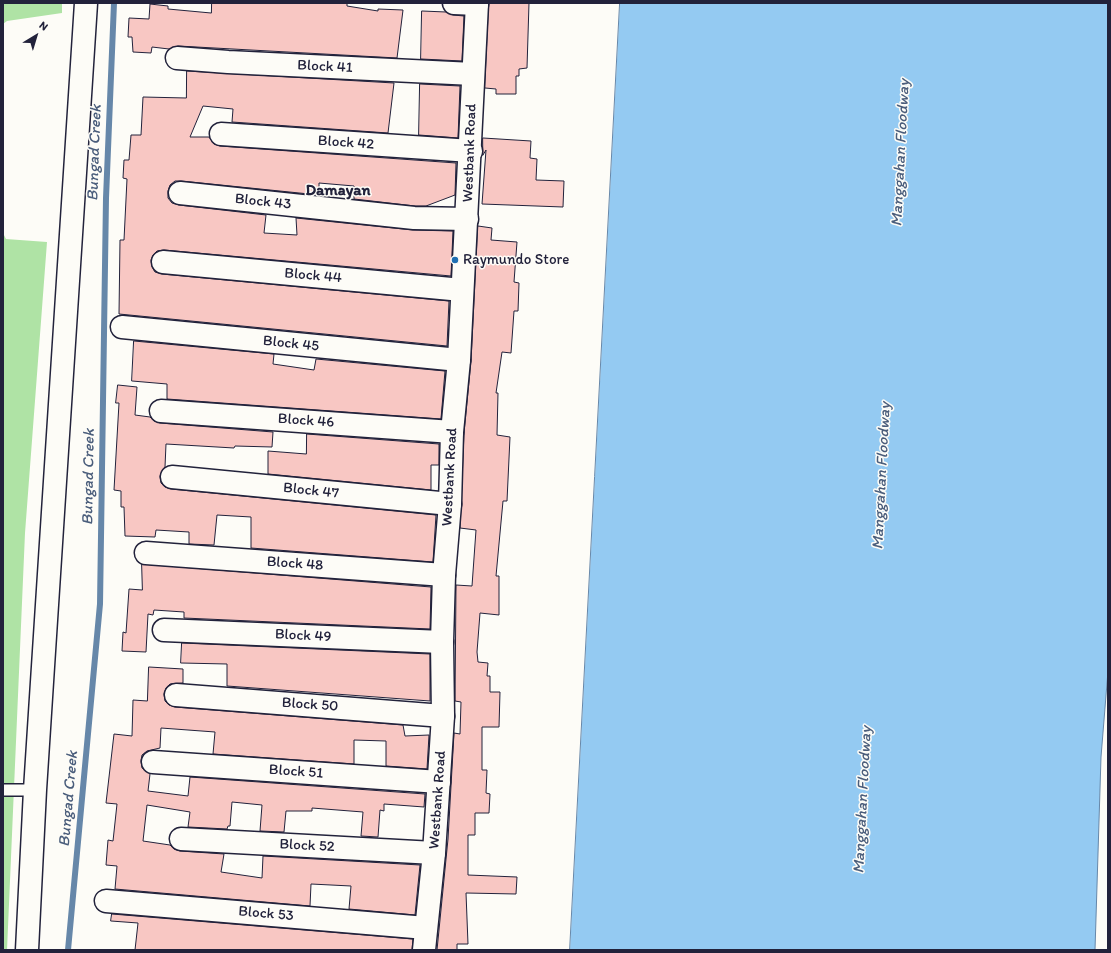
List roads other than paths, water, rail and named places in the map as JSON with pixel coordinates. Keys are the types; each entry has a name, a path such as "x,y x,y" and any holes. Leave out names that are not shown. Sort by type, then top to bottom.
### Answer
{"street":[{"path":"26,950 86,3"},
{"path":"454,3 477,4"},
{"name":"Westbank Road","path":"424,950 434,853 443,716 442,642 444,575 450,504 452,432 459,360 477,4"},
{"name":"Block 41","path":"177,58 228,62 473,74"},
{"name":"Block 42","path":"221,134 470,151"},
{"name":"Block 43","path":"180,193 414,218 467,219"},
{"name":"Block 44","path":"163,262 462,290"},
{"name":"Block 45","path":"122,328 459,360"},
{"name":"Block 46","path":"161,411 452,432"},
{"name":"Block 47","path":"172,477 450,504"},
{"name":"Block 48","path":"146,553 444,575"},
{"name":"Block 49","path":"164,630 442,642"},
{"name":"Block 50","path":"176,695 443,716"},
{"name":"Block 51","path":"153,762 439,782"},
{"name":"Block 52","path":"181,839 434,853"},
{"name":"Block 53","path":"106,901 426,928"}],"lane":[{"path":"3,790 35,790"}],"water":[{"name":"Manggahan Floodway","path":"620,3 1108,3 1108,671 1101,757 1095,950 570,950"}],"waterway":[{"name":"Bungad Creek","path":"68,950 100,604 106,198 114,3"}],"place":[{"name":"Raymundo Store","path":"455,260"}],"district":[{"name":"Damayan","path":"338,191"}]}
